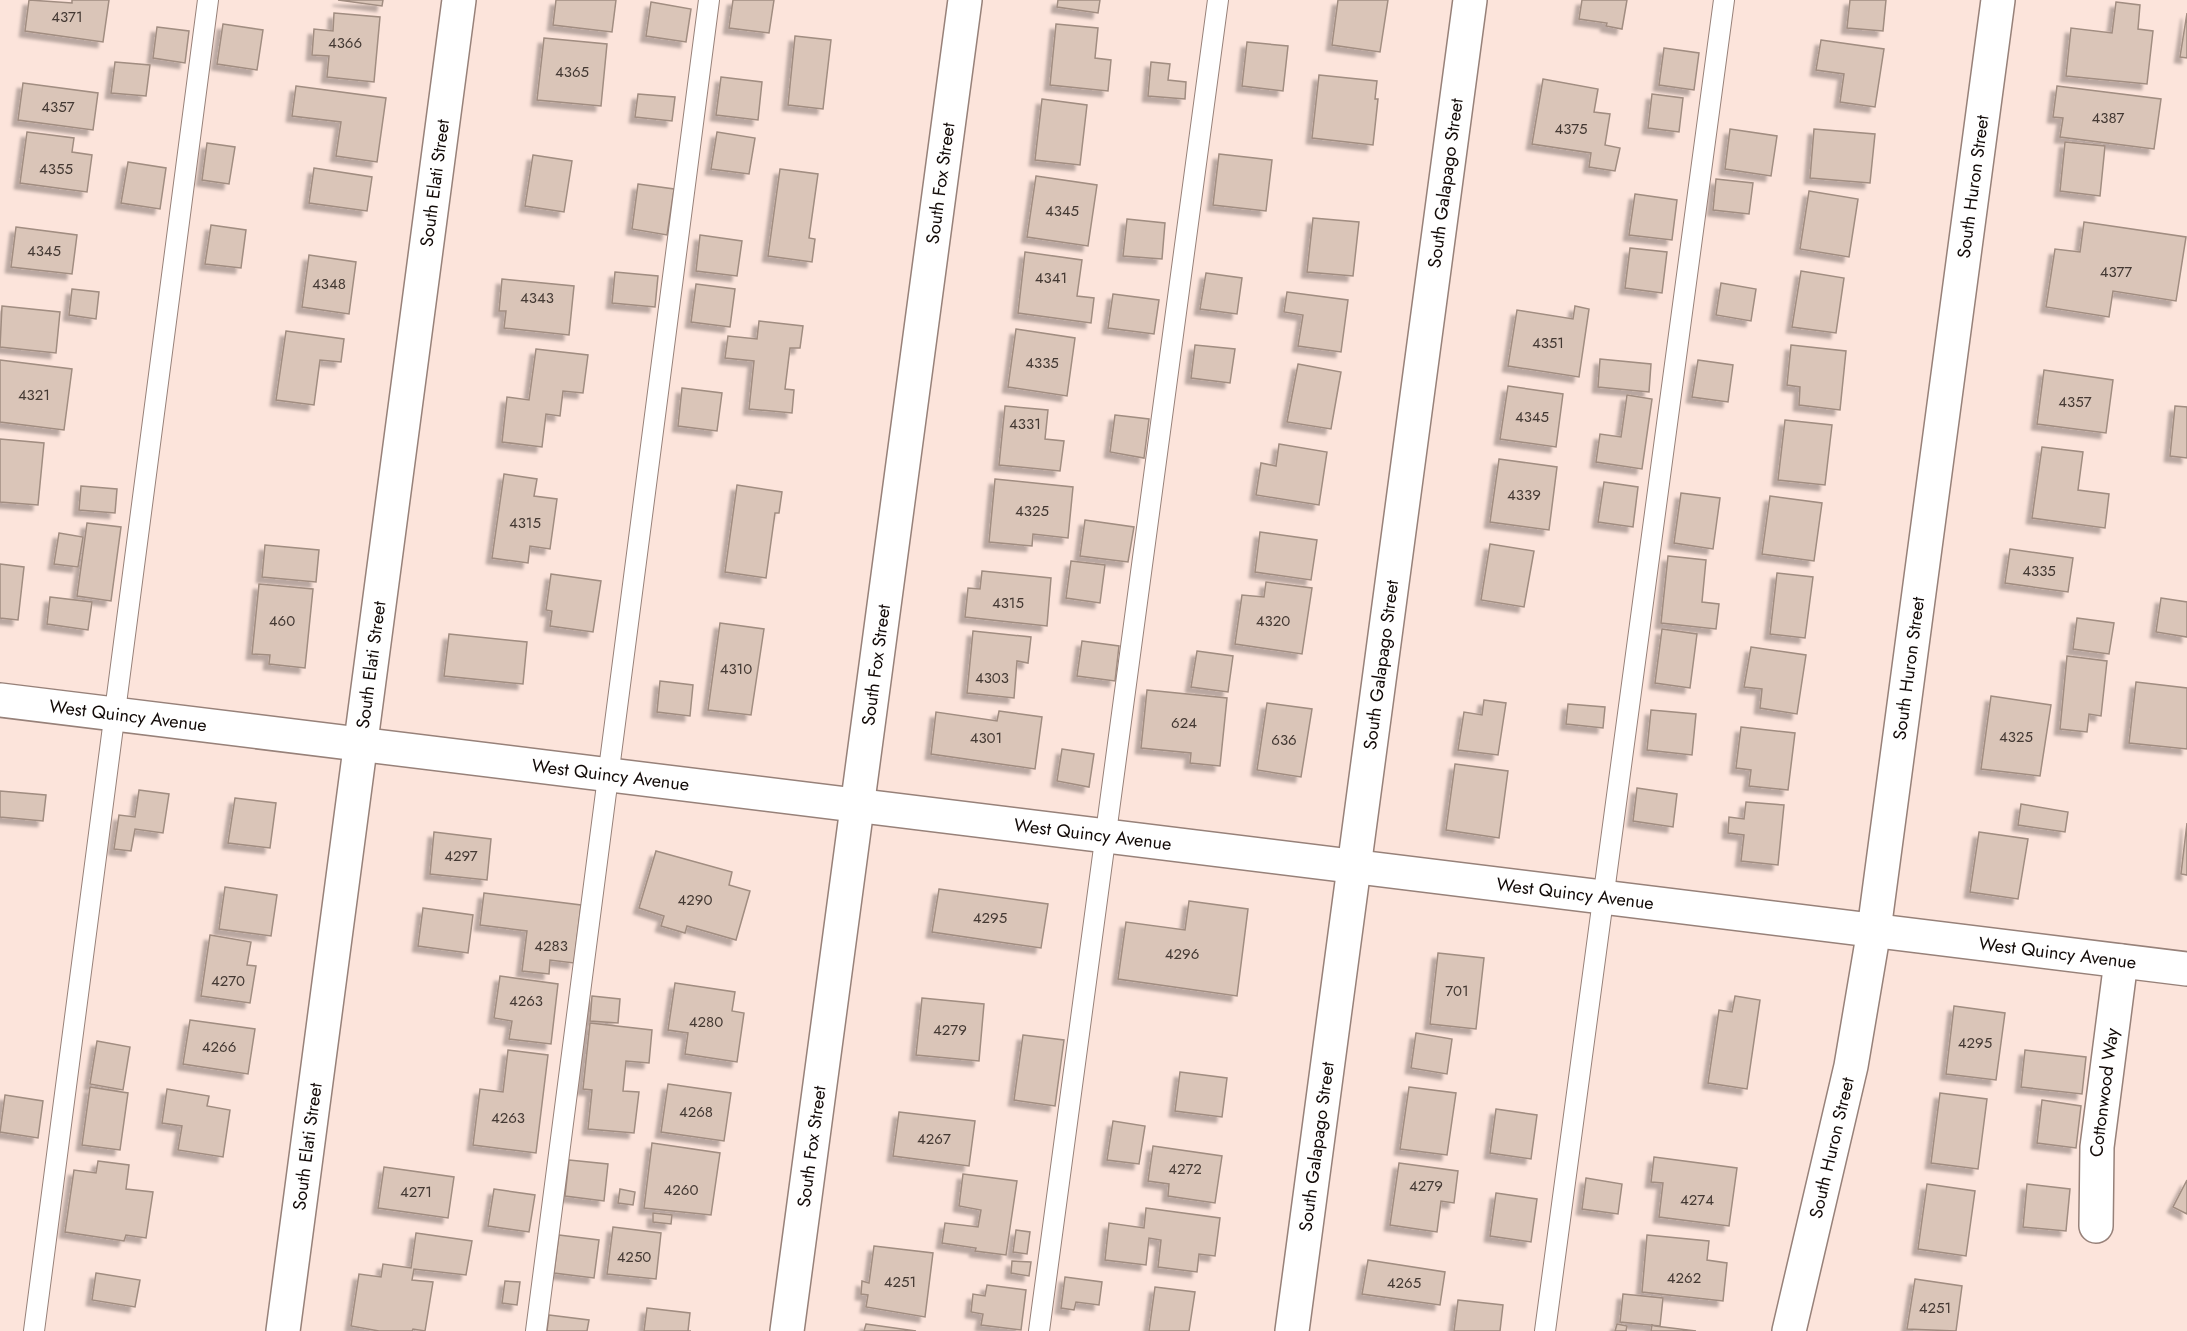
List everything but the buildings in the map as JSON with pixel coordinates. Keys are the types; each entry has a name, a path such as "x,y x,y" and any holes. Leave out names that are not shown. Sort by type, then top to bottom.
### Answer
{"street":[{"name":"South Elati Street","path":"283,1331 459,0"},
{"name":"South Fox Street","path":"787,1331 965,0"},
{"name":"South Galapago Street","path":"1292,1331 1470,0"},
{"name":"South Huron Street","path":"1789,1331 1851,1066 1874,930 1998,0"},
{"name":"West Quincy Avenue","path":"0,700 2187,969"},
{"name":"Cottonwood Way","path":"2096,1226 2097,1148 2121,961"}],"lane":[{"path":"34,1331 208,0"},
{"path":"537,1331 709,0"},
{"path":"1040,1331 1218,0"},
{"path":"1545,1331 1724,0"}]}
